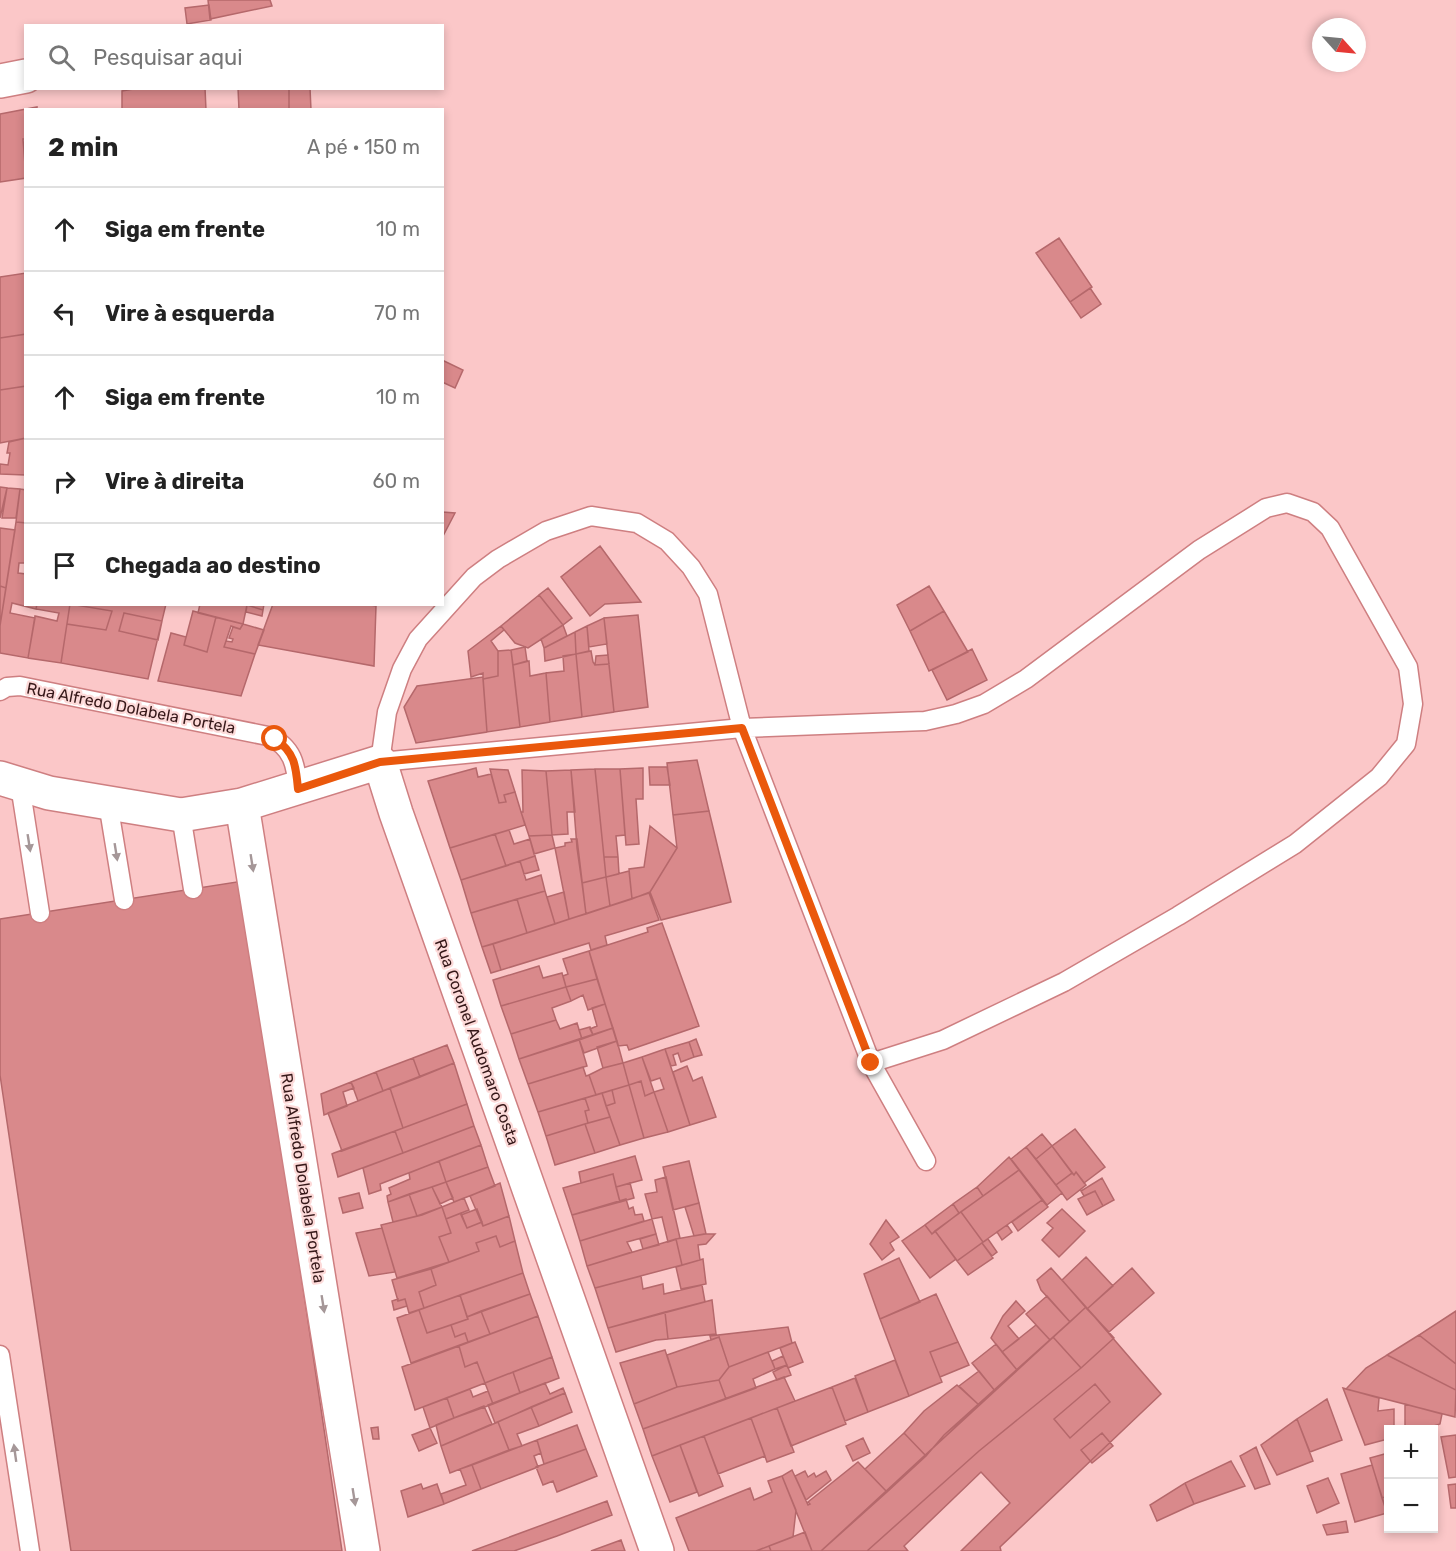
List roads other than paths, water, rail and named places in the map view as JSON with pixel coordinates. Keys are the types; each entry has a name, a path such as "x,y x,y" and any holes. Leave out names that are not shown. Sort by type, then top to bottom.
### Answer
{"street":[{"path":"0,81 24,76"},
{"path":"10,782 49,793 181,815 242,805 380,762"},
{"name":"Rua Coronel Audomaro Costa","path":"380,762 657,1551"},
{"name":"Rua Alfredo Dolabela Portela","path":"242,805 363,1551"}],"lane":[{"path":"380,762 742,728 925,721 984,704 1026,679 1199,549 1266,508 1287,503 1312,512 1330,528 1408,667 1413,704 1406,744 1379,777 1295,844 1178,916 1064,982 943,1040 871,1063"},
{"name":"Rua Coronel Audomaro Costa","path":"380,762 387,712 402,669 418,639 474,577 498,559 546,531 591,516 637,523 667,541 691,567 708,594 742,728 871,1063 926,1161"},
{"name":"Rua Alfredo Dolabela Portela","path":"0,691 7,687 20,686 268,736 291,752 296,766 298,789"},
{"path":"10,782 40,913"},
{"path":"108,803 123,900"},
{"path":"181,815 193,889"},
{"path":"0,1355 30,1551"}]}
